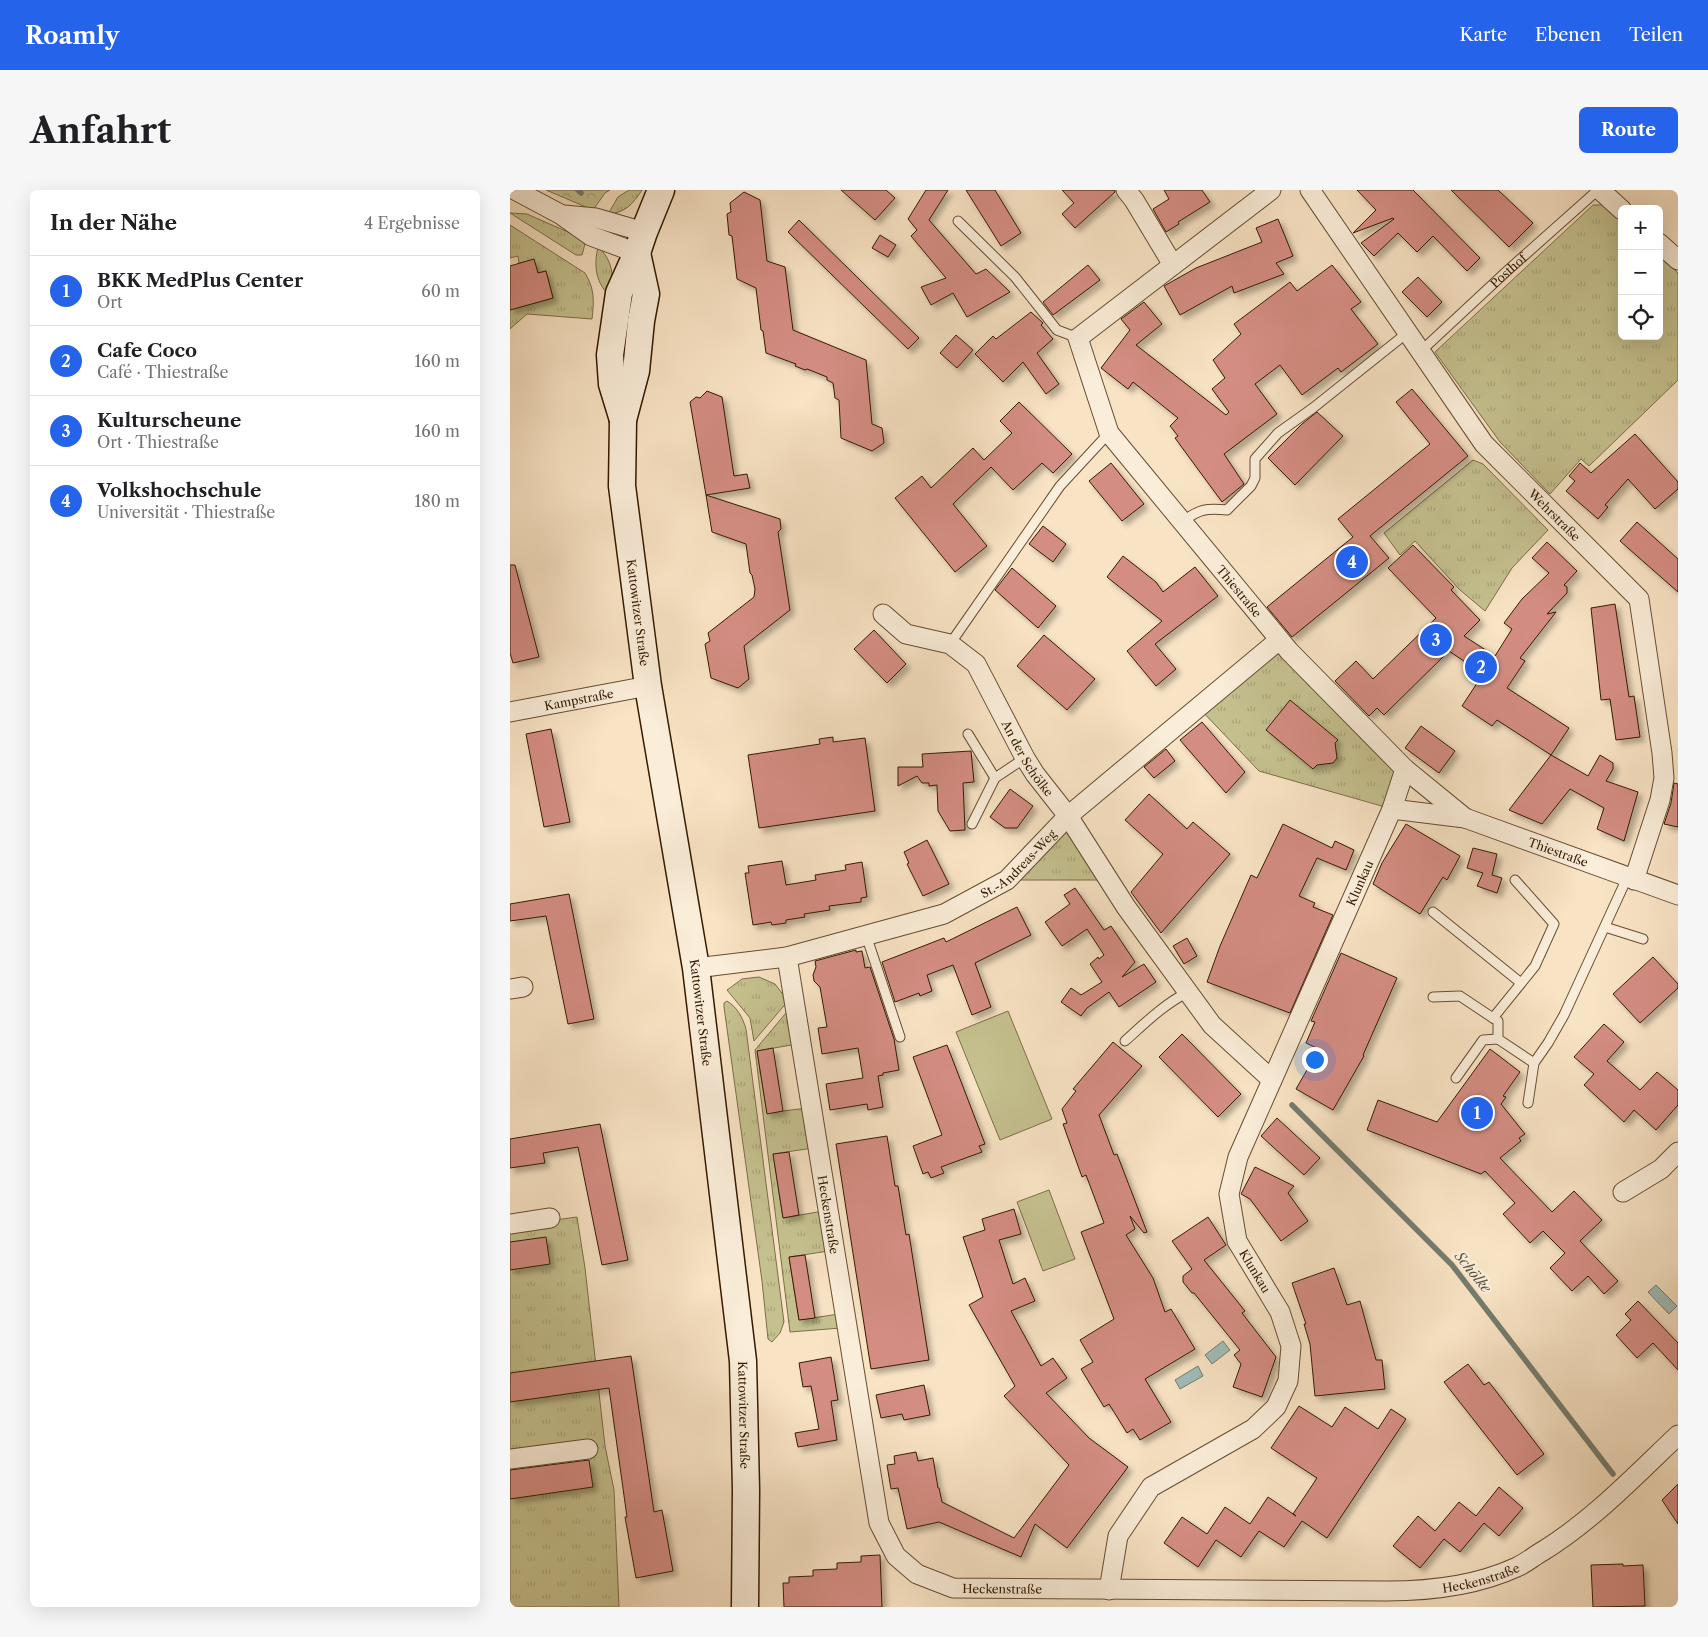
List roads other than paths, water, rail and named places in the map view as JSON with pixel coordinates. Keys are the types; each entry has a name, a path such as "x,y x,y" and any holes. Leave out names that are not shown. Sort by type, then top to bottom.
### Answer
{"street":[{"path":"515,190 560,214 596,218 640,242"},
{"name":"Kattowitzer Straße","path":"661,190 619,293 610,355 612,384 623,420 622,486 648,686 696,968 743,1361 746,1490 745,1607"},
{"path":"1126,190 1173,265"},
{"path":"1078,338 1271,190"},
{"name":"Wehrstraße","path":"1310,190 1484,444 1639,599 1664,778 1660,800 1631,879"},
{"name":"Posthof","path":"1599,190 1618,207"},
{"path":"1663,247 1678,260"},
{"name":"Thiestraße","path":"1078,338 1109,433 1280,640 1405,769 1465,818 1678,895"},
{"path":"883,614 906,634 950,644"},
{"name":"St.-Andreas-Weg","path":"696,968 787,957 944,914 1007,880 1068,816 1280,640"},
{"name":"An der Schölke","path":"950,644 976,664 1035,774 1068,816 1126,907 1212,1025 1272,1080"},
{"name":"Kampstraße","path":"510,712 648,686"},
{"name":"Klunkau","path":"1109,1590 1118,1536 1151,1487 1253,1429 1276,1407 1288,1381 1291,1346 1280,1312 1237,1241 1229,1194 1238,1158 1392,809 1405,769"},
{"path":"1392,809 1465,818"},
{"name":"Heckenstraße","path":"787,957 879,1523 896,1556 916,1574 953,1588 1413,1591 1440,1589 1478,1581 1518,1567 1561,1540 1611,1498 1678,1435"},
{"path":"1623,1192 1661,1169 1678,1152"},
{"path":"510,1224 550,1218"},
{"path":"510,1459 588,1449"}],"lane":[{"name":"Posthof","path":"1420,352 1508,270 1599,190"},
{"path":"958,221 1015,277 1056,330 1078,338"},
{"path":"1182,522 1194,513 1206,508 1227,510 1251,486 1255,478 1255,459 1278,432 1313,408 1407,333"},
{"path":"950,644 1060,486 1109,433"},
{"path":"968,734 995,778"},
{"path":"972,824 995,778 1025,758"},
{"path":"1528,1103 1534,1063 1564,1015 1605,927 1631,879"},
{"path":"1493,1018 1535,966 1554,924 1515,880"},
{"path":"1433,912 1521,983"},
{"path":"1605,927 1642,939"},
{"path":"866,935 900,1037"},
{"path":"1125,1041 1163,1007 1188,992"},
{"path":"1434,997 1460,996 1498,1021 1498,1039"},
{"path":"1456,1078 1483,1040 1498,1039 1534,1063"}],"water":[{"path":"1656,1285 1677,1306 1669,1314 1648,1292"},
{"path":"1223,1341 1230,1350 1212,1364 1205,1355"},
{"path":"1198,1366 1203,1376 1180,1389 1175,1380"}],"waterway":[{"name":"Schölke","path":"578,190 581,193"},
{"name":"Schölke","path":"1292,1105 1452,1265 1613,1474"}],"place":[{"name":"Volkshochschule","path":"1352,562"},
{"name":"Kulturscheune","path":"1436,640"},
{"name":"Cafe Coco","path":"1481,667"},
{"name":"BKK MedPlus Center","path":"1477,1113"}]}
